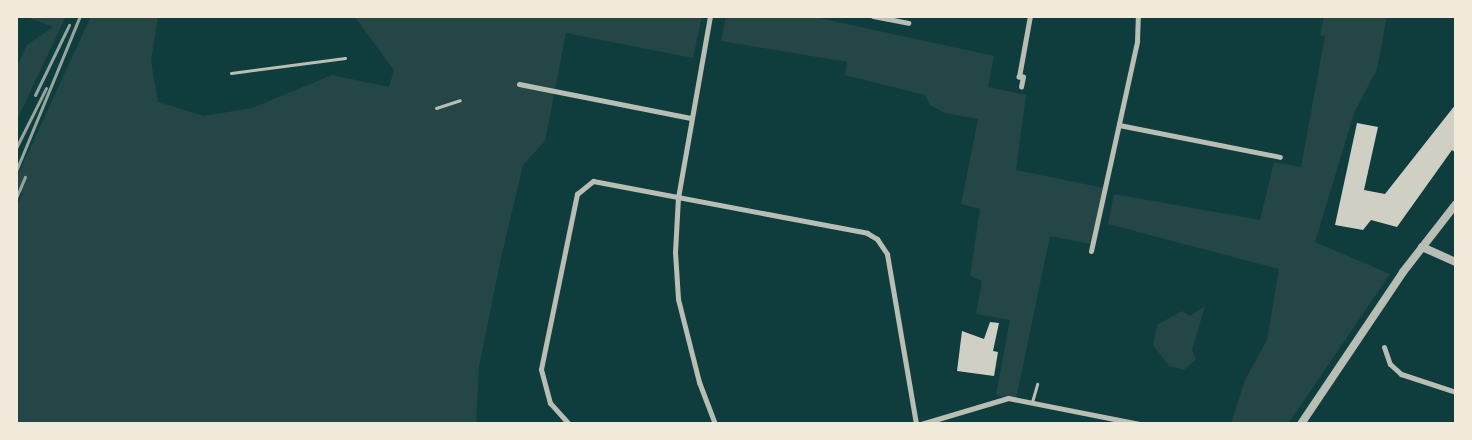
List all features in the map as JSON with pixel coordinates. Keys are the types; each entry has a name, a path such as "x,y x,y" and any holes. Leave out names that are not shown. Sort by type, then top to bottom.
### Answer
{"street":[{"path":"710,16 678,197 678,299 698,382 715,424"},
{"path":"873,16 908,23"},
{"path":"1023,86 1023,77 1019,77 1030,16"},
{"path":"1091,251 1119,125 1138,16"},
{"path":"519,84 691,118"},
{"path":"1119,125 1280,157"},
{"path":"569,424 550,403 541,369 577,194 593,181 867,233 877,239 887,254 916,424"},
{"path":"1301,424 1422,247 1456,204"},
{"path":"1422,247 1456,262"},
{"path":"1384,347 1390,364 1401,374 1456,392"},
{"path":"921,424 999,398 1032,402 1139,424"}],"lane":[{"path":"231,73 345,58"},
{"path":"436,108 460,100"},
{"path":"1032,402 1037,384"}],"shaded area":[{"path":"24,16 66,16 16,122 16,69 27,45 53,27"},
{"path":"91,16 158,16 151,61 158,102 204,116 252,108 332,75 389,87 394,70 354,16 702,16 693,58 566,33 545,141 523,165 501,258 479,367 476,424 16,424 16,208 23,193 16,190 16,179"},
{"path":"726,16 810,16 994,56 988,87 1026,95 1016,170 1104,188 1091,244 1050,236 1016,399 996,395 1010,320 976,314 982,281 970,276 980,209 961,204 978,119 945,113 930,105 925,95 845,75 847,62 721,41"},
{"path":"1324,16 1387,16 1377,69 1354,113 1315,242 1390,274 1288,424 1231,424 1245,380 1267,340 1279,269 1108,224 1114,194 1260,220 1274,162 1301,167 1325,36 1320,35"},
{"path":"1205,306 1192,350 1196,359 1184,370 1169,366 1153,345 1157,325 1182,311 1190,316"}],"building":[{"path":"1456,104 1456,153 1452,150 1397,227 1371,220 1363,230 1335,225 1357,123 1378,127 1364,190 1385,194"},
{"path":"990,322 999,323 993,351 998,352 994,376 957,371 962,331 984,339"}],"railway":[{"path":"16,171 80,16"},
{"path":"35,95 69,25"},
{"path":"16,148 46,88"},
{"path":"16,198 25,177"}]}
